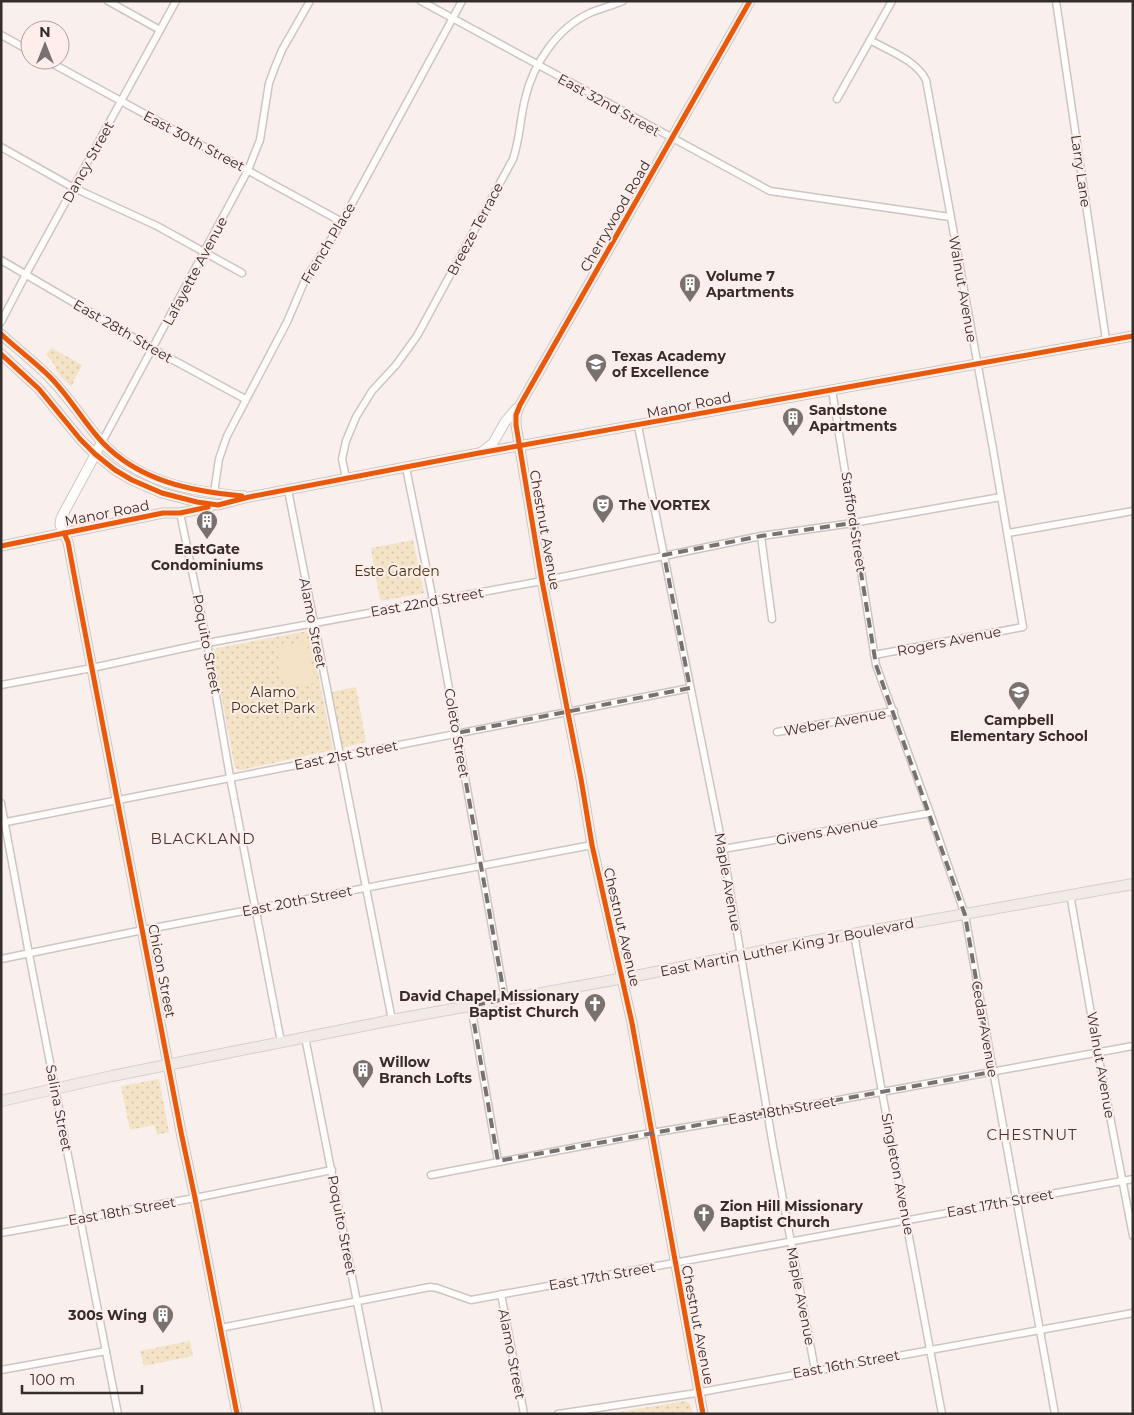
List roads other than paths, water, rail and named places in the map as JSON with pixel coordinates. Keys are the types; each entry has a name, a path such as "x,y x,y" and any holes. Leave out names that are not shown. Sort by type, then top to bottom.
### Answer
{"main road":[{"name":"Cherrywood Road","path":"519,446 516,415 520,405 750,1"},
{"path":"1,334 50,377 102,442 121,460 151,476 183,487 249,497"},
{"name":"Manor Road","path":"1,546 163,513 180,513 249,497 479,453 638,426 977,362 1133,336"},
{"path":"1,354 39,389 80,440 115,470 147,488 181,499 218,505"},
{"path":"479,453 493,444 505,422 520,405"},
{"name":"Lafayette Avenue","path":"64,533 60,525 61,518 102,442"},
{"name":"Chestnut Avenue","path":"519,446 592,845 625,986 653,1132 674,1263 703,1414"},
{"name":"Chicon Street","path":"64,533 68,542 180,1132 195,1198 236,1414"},
{"name":"East Martin Luther King Jr Boulevard","path":"1,1101 56,1088 392,1020 622,979 740,955 1070,894 1133,884"}],"street":[{"path":"108,1 160,30"},
{"name":"Dancy Street","path":"1,322 176,1"},
{"name":"Lafayette Avenue","path":"102,442 248,170 260,140 265,103 275,67 282,50 310,1"},
{"name":"East 32nd Street","path":"422,1 770,191 950,216"},
{"name":"French Place","path":"214,493 219,459 227,436 245,399 287,322 305,280 342,222 462,1"},
{"name":"Breeze Terrace","path":"346,478 342,459 346,441 356,417 372,392 417,336 513,159 518,144 525,96 547,49 580,18 622,1"},
{"path":"837,99 892,1"},
{"name":"Larry Lane","path":"1056,1 1106,340"},
{"path":"1,35 20,45"},
{"name":"Walnut Avenue","path":"870,40 912,64 923,74 926,80 1008,533 1023,627"},
{"name":"East 30th Street","path":"64,70 342,222"},
{"path":"1,147 74,188 157,226 242,273"},
{"name":"East 28th Street","path":"1,260 152,349 245,399"},
{"name":"Stafford Street","path":"832,390 874,655"},
{"name":"Maple Avenue","path":"638,426 723,849 767,1113 815,1370"},
{"name":"Coleto Street","path":"406,468 433,600 505,999"},
{"name":"Alamo Street","path":"288,490 392,1020"},
{"name":"East 22nd Street","path":"1,685 92,668 207,643 542,580 761,536 853,523 1001,497"},
{"path":"1008,533 1133,511"},
{"name":"Poquito Street","path":"180,513 207,643 230,777 281,1042"},
{"path":"761,536 772,619"},
{"name":"Rogers Avenue","path":"874,655 1023,627"},
{"name":"Cedar Avenue","path":"874,655 964,915 1055,1414"},
{"name":"East 21st Street","path":"3,822 690,688"},
{"name":"Weber Avenue","path":"777,732 894,712"},
{"name":"Salina Street","path":"1,802 3,822 118,1414"},
{"name":"Givens Avenue","path":"723,849 930,813"},
{"name":"East 20th Street","path":"1,959 142,930 592,845"},
{"name":"Walnut Avenue","path":"1070,894 1133,1236"},
{"name":"Singleton Avenue","path":"854,934 942,1414"},
{"path":"471,1006 498,1161"},
{"name":"Poquito Street","path":"305,1037 358,1302 378,1414"},
{"name":"East 18th Street","path":"430,1175 653,1132 1133,1046"},
{"name":"East 18th Street","path":"1,1233 195,1198 332,1170"},
{"name":"East 17th Street","path":"220,1328 430,1288 437,1288 471,1300 1133,1179"},
{"name":"Alamo Street","path":"501,1294 524,1414"},
{"name":"East 16th Street","path":"558,1414 584,1412 699,1392 1133,1313"},
{"path":"1,1370 106,1351"}],"place":[{"name":"Volume 7 Apartments","path":"690,303"},
{"name":"Texas Academy of Excellence","path":"596,383"},
{"name":"Sandstone Apartments","path":"793,437"},
{"name":"The VORTEX","path":"603,524"},
{"name":"EastGate Condominiums","path":"207,540"},
{"name":"Campbell Elementary School","path":"1019,711"},
{"name":"David Chapel Missionary Baptist Church","path":"595,1023"},
{"name":"Willow Branch Lofts","path":"363,1089"},
{"name":"Zion Hill Missionary Baptist Church","path":"704,1233"},
{"name":"300s Wing","path":"163,1334"}],"district":[{"name":"BLACKLAND","path":"203,839"},
{"name":"CHESTNUT","path":"1032,1135"}],"park label":[{"name":"Este Garden","path":"397,571"},
{"name":"Alamo Pocket Park","path":"273,700"}]}
